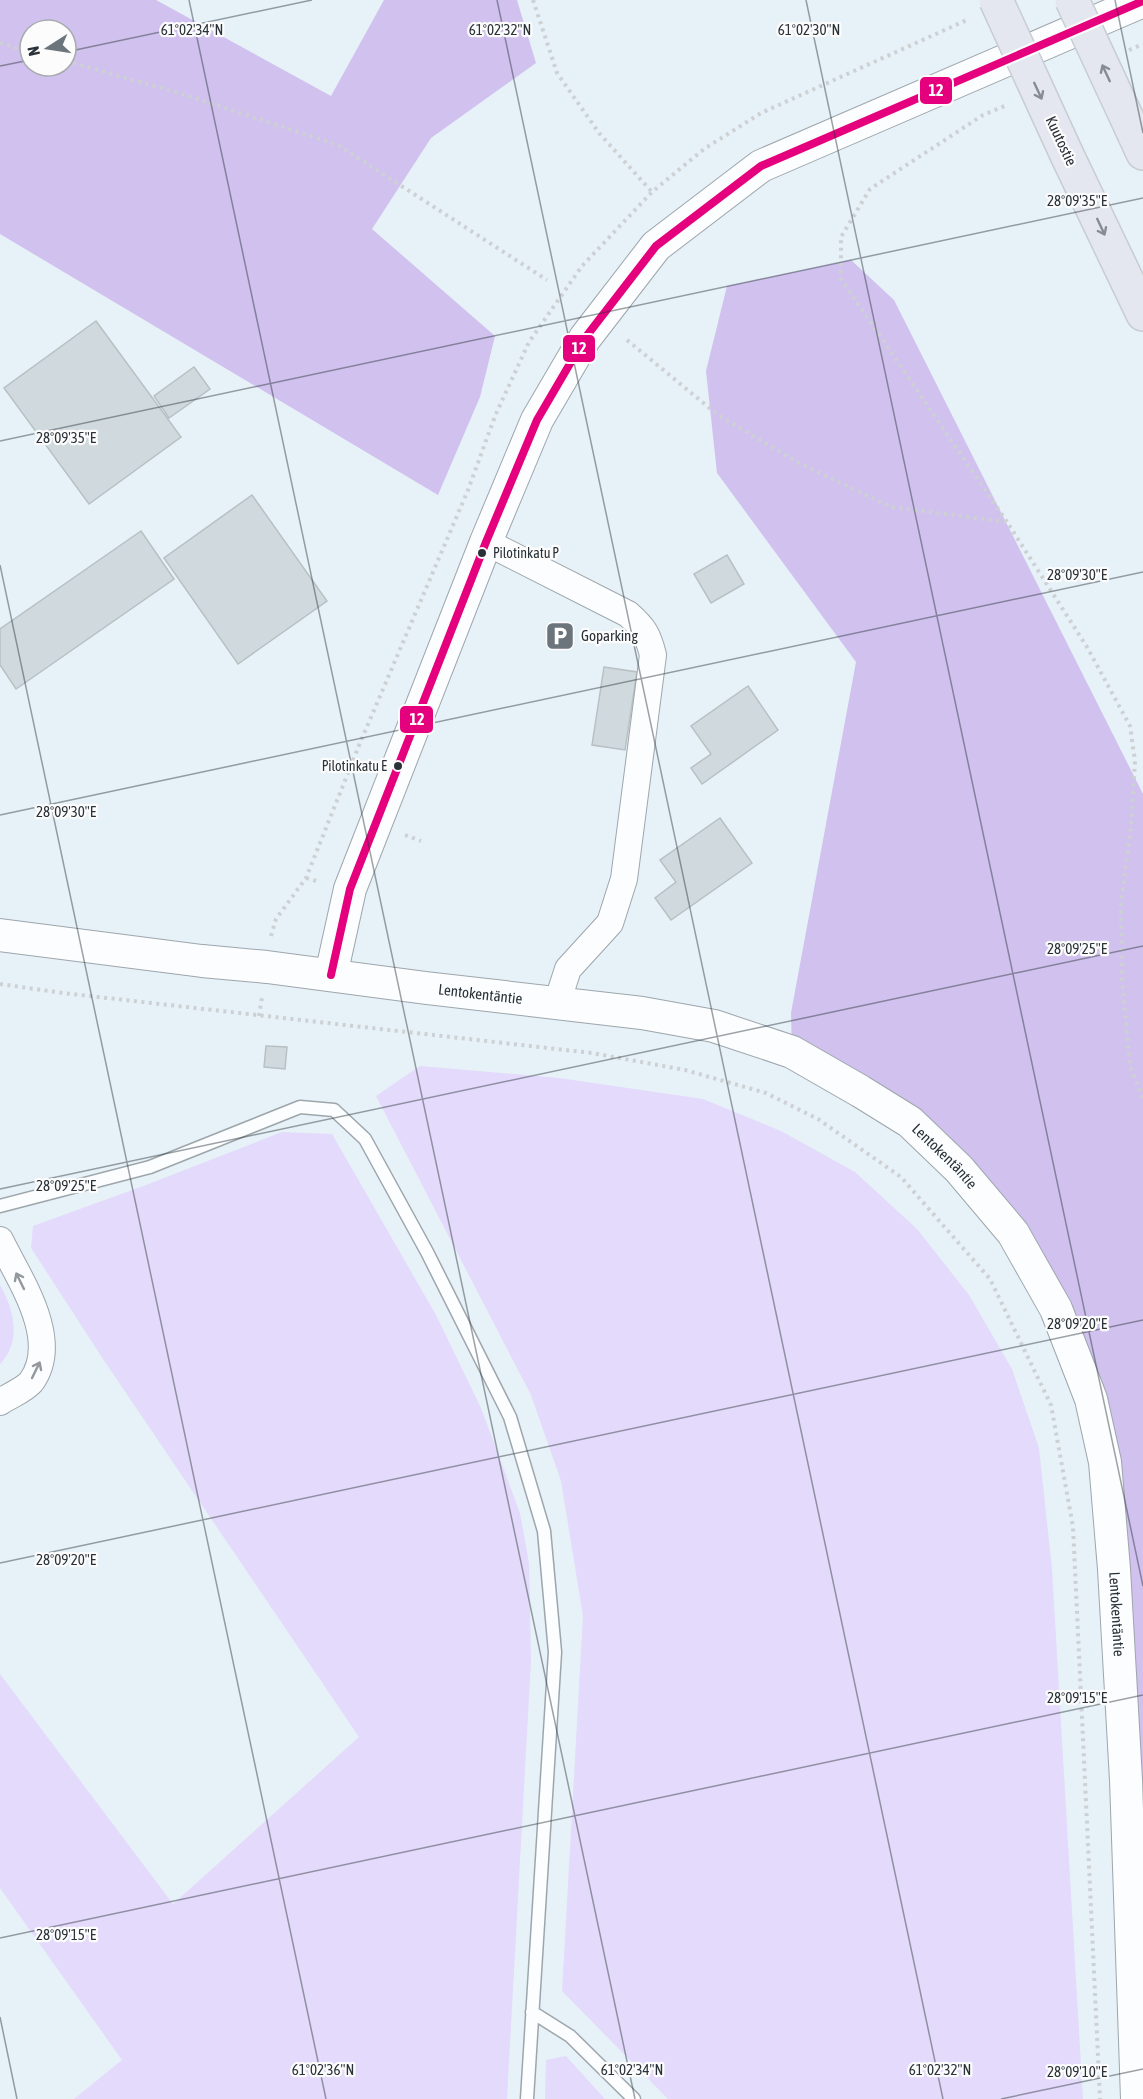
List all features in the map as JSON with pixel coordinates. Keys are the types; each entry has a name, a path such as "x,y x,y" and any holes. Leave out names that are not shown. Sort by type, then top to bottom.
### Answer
{"highway":[{"name":"Kuutostie","path":"996,0 1143,314"},
{"path":"1072,0 1137,140"}],"street":[{"path":"331,975 350,889 486,542 537,420 585,338 656,246 761,166 1143,1"},
{"path":"486,542 628,614 649,637 653,655 624,879 610,923 568,969 557,1003"},
{"name":"Lentokentäntie","path":"0,935 642,1013 714,1026 792,1052 880,1103 910,1122 959,1168 1013,1233 1056,1309 1091,1399 1105,1462 1114,1569 1126,1780 1137,2099"},
{"path":"0,1240 39,1322 42,1357 30,1383 0,1402"}],"lane":[{"path":"0,1206 150,1167 300,1107 334,1110 365,1139 427,1252 510,1417 544,1531 555,1652 527,2099"},
{"path":"532,2012 570,2036 634,2099"}],"path":[{"path":"533,0 557,74 599,133 652,192"},
{"path":"0,43 18,48"},
{"path":"1122,54 1143,44"},
{"path":"78,65 179,93 338,145 547,280"},
{"path":"1015,101 983,115 870,189 841,237 841,279 1007,522 1087,647 1130,726 1135,761 1131,826 1121,903 1122,979 1130,1066 1143,1099"},
{"path":"627,340 718,415 819,473 891,507 1007,522"},
{"path":"401,834 421,841"},
{"path":"0,984 259,1016 592,1053 685,1070 766,1093 818,1119 901,1177 990,1279 1051,1405 1073,1527 1100,2099"},
{"path":"259,1016 264,988"}],"shaded area":[{"path":"0,0 156,0 331,96 384,0 517,0 536,63 431,138 372,229 495,336 480,397 438,495 0,234"},
{"path":"851,260 894,300 1143,794 1143,2099 1091,1399 959,1169 792,1052 791,1013 856,662 717,473 706,371 727,286"},
{"path":"420,1066 559,1078 703,1099 781,1131 855,1172 917,1229 969,1295 1012,1369 1039,1448 1052,1569 1083,2099 668,2099 562,1991 583,1616 561,1481 531,1395 376,1096"},
{"path":"282,1132 332,1134 436,1315 481,1408 520,1513 529,1563 531,1660 507,2099 74,2099 122,2060 0,1888 0,1674 173,1904 359,1737 103,1359 31,1248 33,1226"},
{"path":"0,1285 9,1304 14,1325 11,1346 0,1364"},
{"path":"566,2056 605,2099 545,2099 546,2060"}],"building":[{"path":"96,321 181,437 89,504 4,388"},
{"path":"194,367 210,389 169,418 154,396"},
{"path":"252,495 327,601 238,664 164,558"},
{"path":"141,531 174,579 16,689 0,665 0,629"},
{"path":"727,555 744,584 711,603 694,574"},
{"path":"604,667 637,672 625,750 592,745"},
{"path":"748,686 778,730 702,784 691,768 711,754 691,726"},
{"path":"720,818 752,863 671,920 655,898 676,882 660,860"},
{"path":"266,1046 287,1047 285,1069 264,1067"}],"transit line":[{"name":"12","path":"331,975 350,889 486,542 537,420 585,338 656,246 761,166 1143,1"}],"place":[{"name":"Pilotinkatu P","path":"482,553"},
{"name":"Goparking","path":"560,636"},
{"name":"Pilotinkatu E","path":"398,766"}]}
